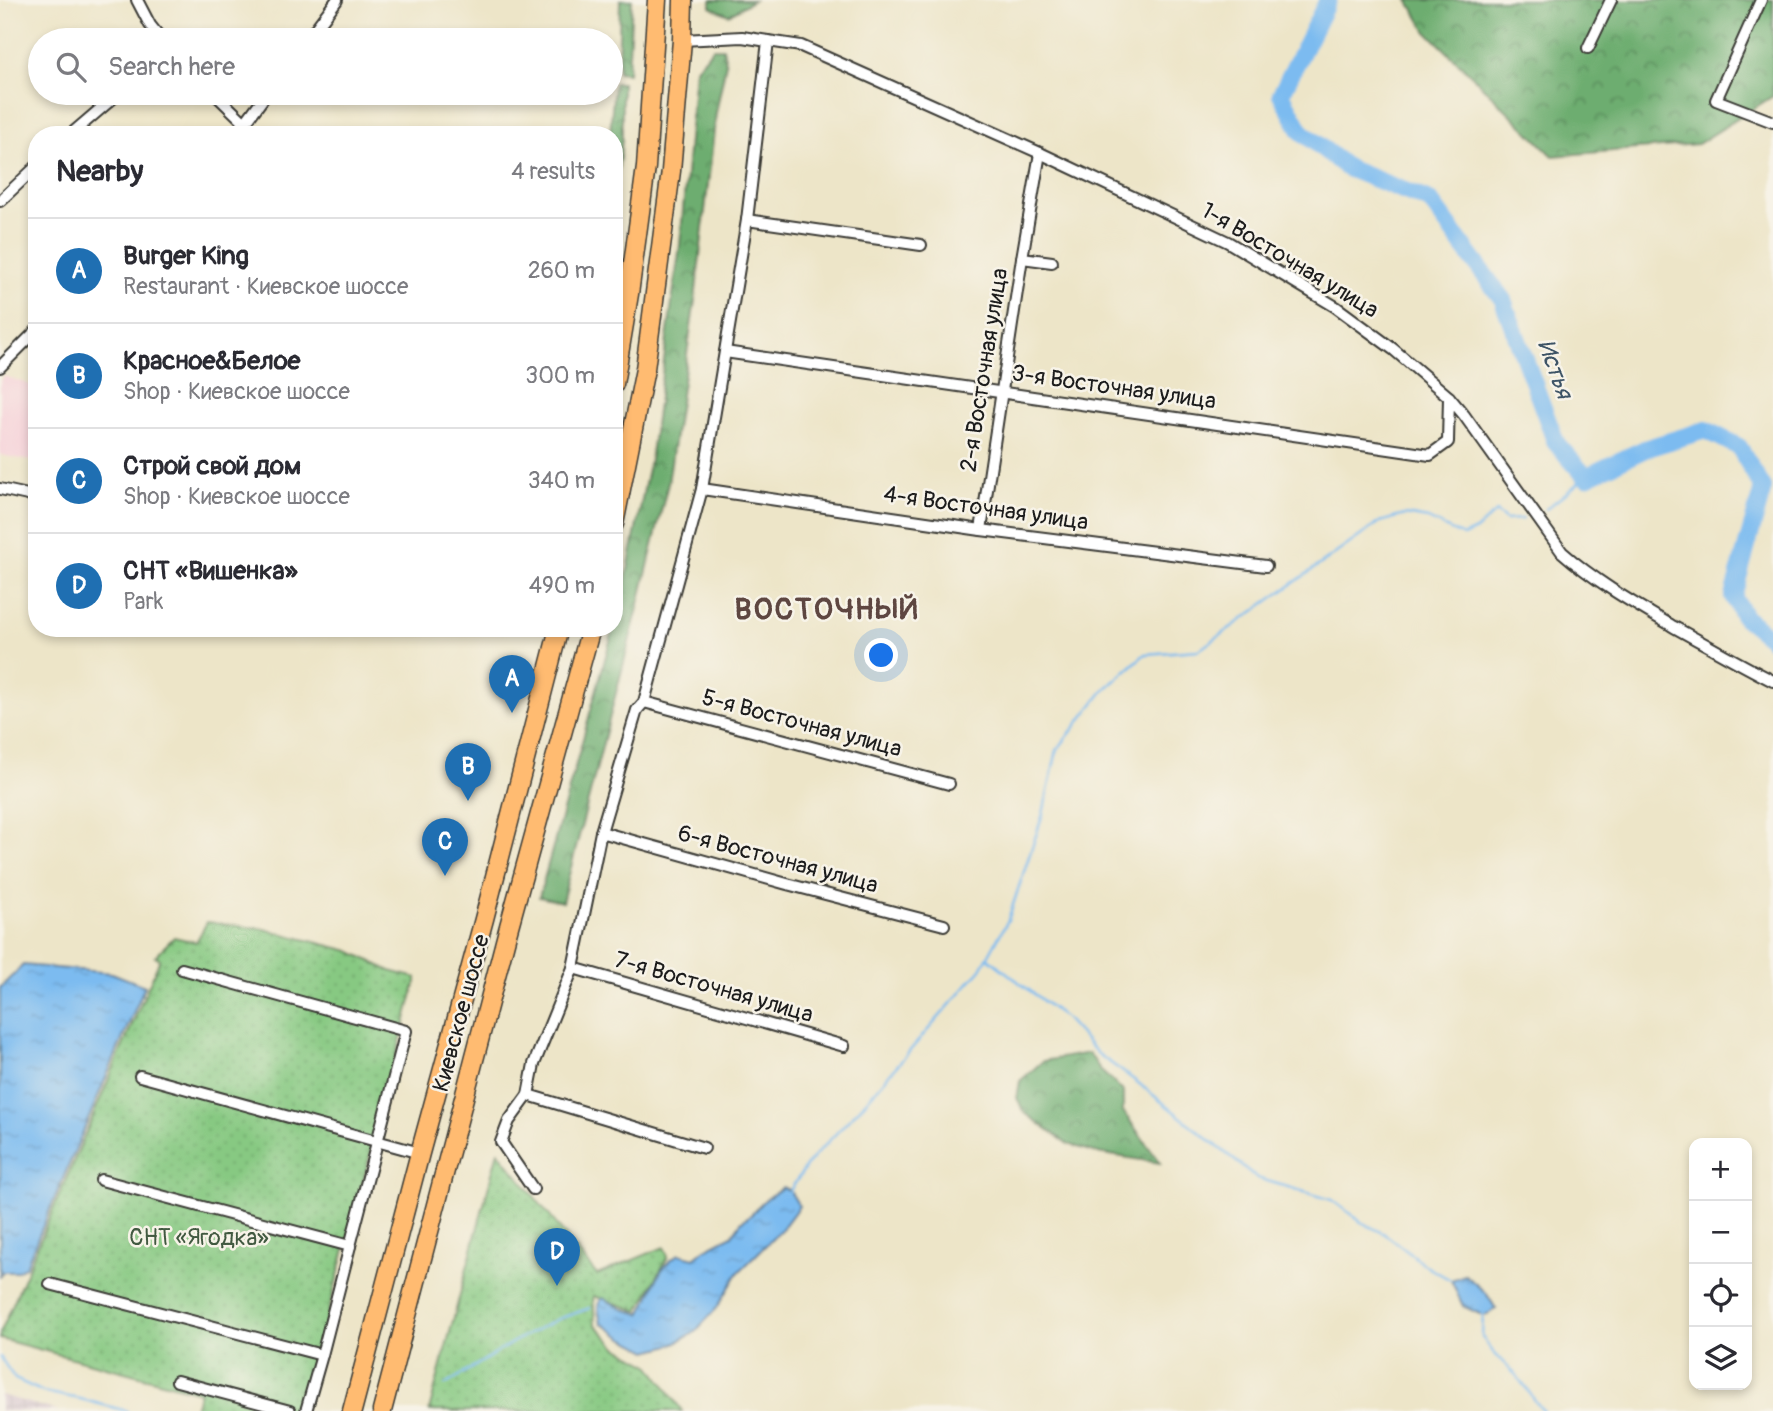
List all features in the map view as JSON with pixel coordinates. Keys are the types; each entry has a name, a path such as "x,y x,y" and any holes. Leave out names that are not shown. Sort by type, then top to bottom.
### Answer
{"highway":[{"path":"623,331 646,167 657,0"},
{"path":"623,480 641,391 671,171 683,0"},
{"path":"623,377 635,376 641,391"},
{"name":"Киевское шоссе","path":"352,1411 557,637"},
{"name":"Киевское шоссе","path":"382,1411 589,637"}],"street":[{"path":"137,0 152,28"},
{"path":"316,28 337,0"},
{"path":"1588,48 1611,0"},
{"path":"1761,0 1716,100 1773,122"},
{"name":"1-я Восточная улица","path":"682,40 742,37 801,46 1040,153 1240,249 1335,307 1393,349 1449,397 1562,552 1578,566 1626,599 1773,681"},
{"path":"533,1189 501,1142 509,1121 528,1096 534,1065 573,968 601,832 637,710 644,702 702,489 747,220 768,41"},
{"path":"80,126 105,105"},
{"path":"226,105 244,123"},
{"path":"241,126 258,105"},
{"name":"2-я Восточная улица","path":"981,530 1040,153"},
{"path":"0,201 28,175"},
{"path":"747,220 921,245"},
{"name":"2-я Восточная улица","path":"1022,258 1052,262"},
{"path":"0,367 28,339"},
{"name":"3-я Восточная улица","path":"725,352 1430,455 1448,442 1449,397"},
{"path":"0,489 28,495"},
{"name":"4-я Восточная улица","path":"702,489 981,530 1266,566"},
{"name":"5-я Восточная улица","path":"644,702 949,784"},
{"name":"6-я Восточная улица","path":"601,832 944,925"},
{"name":"7-я Восточная улица","path":"573,968 844,1046"},
{"path":"182,969 406,1031 306,1411"},
{"path":"140,1076 420,1153"},
{"path":"528,1096 704,1148"},
{"path":"101,1180 350,1246"},
{"path":"50,1284 322,1355"},
{"path":"177,1381 290,1411"}],"shaded area":[{"path":"4,376 28,384 28,460 0,455 0,381"},
{"path":"0,1395 58,1411 0,1411"}],"green space":[{"path":"620,0 632,0 628,73 623,72 623,28 619,28"},
{"path":"711,0 753,0 729,15 711,7"},
{"path":"1408,0 1773,0 1773,96 1698,144 1553,156 1427,32"},
{"path":"713,48 723,48 726,63 716,113 695,300 668,483 562,902 539,897 611,637 623,637 623,594 651,454 680,245 695,70"},
{"path":"612,105 622,105 622,126 611,126"},
{"name":"СНТ «Ягодка»","path":"207,922 264,929 350,951 390,971 417,978 302,1411 194,1411 200,1392 0,1339 160,959 155,956 174,937 196,942"},
{"path":"1089,1053 1101,1071 1123,1091 1123,1111 1160,1163 1097,1153 1068,1144 1025,1113 1017,1098 1020,1081 1043,1061"},
{"path":"498,1151 597,1275 664,1247 668,1256 639,1311 593,1296 595,1324 617,1347 651,1366 682,1411 429,1411"}],"water":[{"path":"23,965 112,973 145,986 26,1266 16,1272 2,1272 0,1277 0,988"},
{"path":"783,1187 790,1191 799,1206 781,1230 738,1273 717,1308 694,1333 671,1345 648,1351 601,1323 598,1306 600,1300 603,1298 623,1309 641,1314 664,1266 679,1254 694,1258 732,1235 761,1203"},
{"path":"1465,1275 1486,1293 1496,1309 1484,1316 1463,1306 1451,1280"}],"waterway":[{"name":"Истья","path":"1328,0 1281,94 1301,131 1347,168 1430,201 1503,300 1556,443 1586,477 1647,448 1706,430 1739,447 1763,488 1733,596 1744,617 1773,640"},
{"path":"1546,509 1586,477"},
{"path":"789,1192 809,1162 860,1108 981,969 1008,920 1043,814 1057,750 1104,690 1145,654 1199,650 1380,522 1405,515 1428,519 1463,536 1476,530 1496,512 1506,520 1523,519"},
{"path":"988,958 1065,1018 1098,1054 1257,1178 1332,1200 1361,1222 1385,1234 1429,1268 1451,1280"},
{"path":"445,1385 513,1342 558,1319 590,1308"},
{"path":"1483,1314 1482,1337 1543,1411"},
{"path":"0,1357 15,1379 43,1392 127,1411"}],"place":[{"name":"Burger King","path":"512,713"},
{"name":"Красное&Белое","path":"468,801"},
{"name":"Строй свой дом","path":"445,876"},
{"name":"СНТ «Вишенка»","path":"557,1286"}],"district":[{"name":"ВОСТОЧНЫЙ","path":"827,609"}]}
